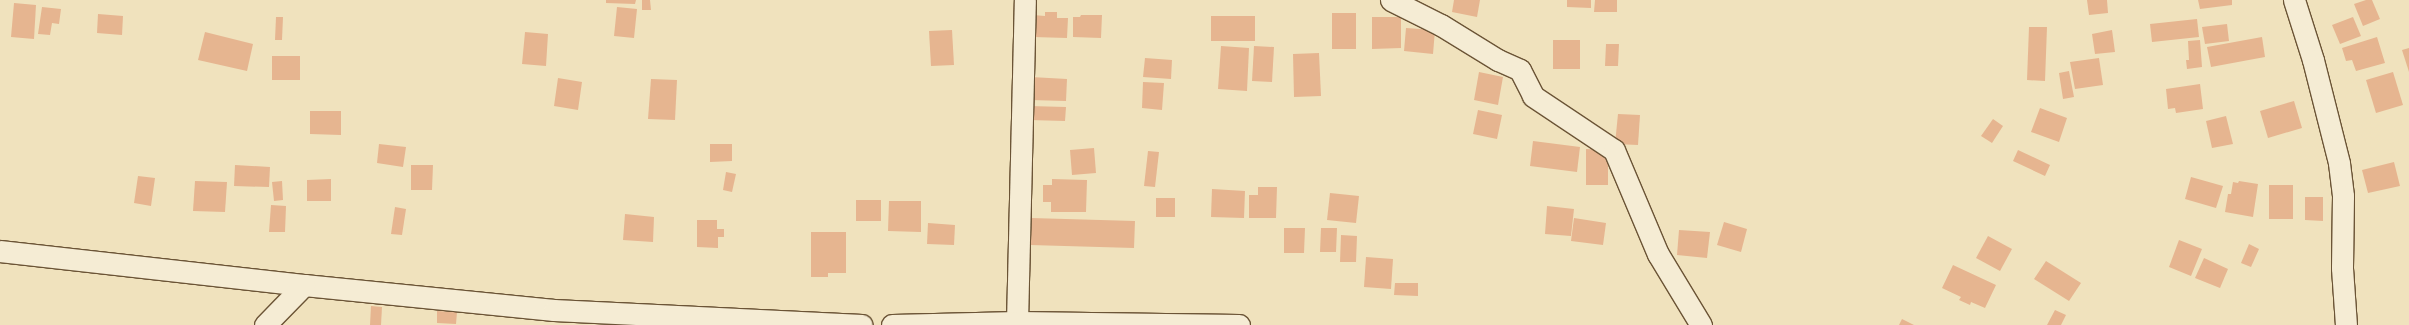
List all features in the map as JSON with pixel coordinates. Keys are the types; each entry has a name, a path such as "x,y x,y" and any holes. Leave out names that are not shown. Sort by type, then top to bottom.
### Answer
{"street":[{"path":"1017,322 1025,0"},
{"path":"1391,0 1441,25 1498,60 1520,70 1533,96 1614,150 1658,254 1701,325"},
{"path":"2294,0 2313,60 2338,163 2343,196 2342,268 2346,325"},
{"path":"0,251 304,285 554,310 862,325"},
{"path":"265,325 304,285"},
{"path":"892,325 1017,322 1240,325"}],"building":[{"path":"606,0 636,0 635,4 606,3"},
{"path":"642,0 650,0 651,10 642,10"},
{"path":"1454,0 1480,0 1477,17 1452,12"},
{"path":"1567,0 1591,0 1591,8 1567,7"},
{"path":"1595,0 1617,0 1617,12 1594,12"},
{"path":"2087,0 2107,0 2108,13 2089,15"},
{"path":"2198,0 2232,0 2232,5 2200,9"},
{"path":"2366,0 2372,0 2380,19 2363,26 2354,4"},
{"path":"14,3 36,5 34,39 11,37"},
{"path":"42,7 61,9 59,24 52,23 50,35 38,34"},
{"path":"617,7 637,9 634,38 614,36"},
{"path":"1045,12 1057,12 1057,18 1068,18 1067,38 1033,37 1033,15 1045,16"},
{"path":"1332,13 1356,13 1356,49 1332,49"},
{"path":"98,14 123,16 122,35 97,33"},
{"path":"1081,15 1102,15 1101,38 1073,37 1073,17 1080,17"},
{"path":"1211,16 1255,16 1255,41 1211,41"},
{"path":"276,17 283,17 282,40 275,40"},
{"path":"1372,17 1401,17 1401,48 1372,49"},
{"path":"2353,17 2361,36 2340,44 2332,25"},
{"path":"2197,19 2199,37 2152,42 2150,24"},
{"path":"2227,24 2229,41 2205,44 2202,27"},
{"path":"2029,27 2047,27 2045,81 2027,80"},
{"path":"1406,28 1435,30 1433,54 1404,51"},
{"path":"952,30 954,65 931,66 929,31"},
{"path":"2112,30 2115,52 2095,54 2092,34"},
{"path":"205,32 253,44 247,71 198,60"},
{"path":"525,32 548,34 546,66 522,64"},
{"path":"2262,37 2265,57 2211,67 2207,47"},
{"path":"2377,37 2385,63 2356,71 2352,60 2346,61 2342,48"},
{"path":"1553,40 1580,40 1580,69 1553,69"},
{"path":"2200,40 2202,67 2187,69 2186,60 2189,60 2188,41"},
{"path":"1606,44 1619,44 1618,66 1605,66"},
{"path":"1221,46 1249,48 1247,91 1218,89"},
{"path":"1254,46 1274,47 1272,82 1252,81"},
{"path":"2409,48 2409,72 2402,50"},
{"path":"1319,53 1321,96 1294,97 1293,54"},
{"path":"272,56 300,56 300,80 272,80"},
{"path":"1145,58 1172,60 1171,79 1143,77"},
{"path":"2099,58 2103,85 2075,89 2070,62"},
{"path":"2069,71 2074,97 2063,99 2059,73"},
{"path":"1479,72 1503,77 1498,105 1474,100"},
{"path":"2393,72 2403,105 2376,113 2366,80"},
{"path":"1031,77 1067,79 1066,101 1030,100"},
{"path":"558,78 582,82 578,110 554,106"},
{"path":"651,79 677,80 675,120 648,119"},
{"path":"1143,82 1164,83 1162,110 1142,108"},
{"path":"2200,84 2203,109 2176,113 2175,108 2168,109 2166,89"},
{"path":"2294,101 2302,128 2268,138 2260,111"},
{"path":"1029,106 1066,107 1065,121 1029,120"},
{"path":"2040,108 2067,118 2059,142 2031,132"},
{"path":"1478,110 1502,115 1497,139 1473,134"},
{"path":"310,111 341,111 341,135 310,134"},
{"path":"1618,114 1640,115 1638,145 1615,144"},
{"path":"2226,116 2233,144 2212,148 2206,121"},
{"path":"1993,119 2003,126 1992,143 1981,136"},
{"path":"1533,141 1580,147 1577,172 1530,166"},
{"path":"379,144 406,147 403,167 377,163"},
{"path":"710,144 732,144 732,161 710,162"},
{"path":"1094,148 1096,173 1072,175 1070,150"},
{"path":"1586,149 1608,150 1608,185 1586,185"},
{"path":"2018,150 2050,165 2045,176 2013,161"},
{"path":"1148,151 1159,152 1155,187 1144,186"},
{"path":"2394,162 2400,186 2368,193 2362,170"},
{"path":"235,165 270,167 269,187 234,186"},
{"path":"411,165 433,165 432,190 411,190"},
{"path":"726,172 736,174 732,192 723,190"},
{"path":"138,176 155,178 151,206 134,203"},
{"path":"2191,177 2223,186 2216,208 2185,199"},
{"path":"331,179 331,201 307,201 307,180"},
{"path":"1052,179 1087,180 1086,212 1051,212 1051,202 1043,202 1043,185 1052,185"},
{"path":"195,181 227,182 225,212 193,211"},
{"path":"282,181 283,200 274,201 272,182"},
{"path":"2239,181 2258,184 2253,217 2225,212 2228,194 2231,194 2233,182 2238,183"},
{"path":"2269,185 2293,185 2293,219 2269,219"},
{"path":"1258,187 1277,187 1276,218 1249,218 1249,195 1258,195"},
{"path":"1212,189 1245,191 1244,218 1211,217"},
{"path":"1330,193 1359,196 1356,223 1327,220"},
{"path":"2305,197 2323,197 2323,221 2305,220"},
{"path":"1156,198 1175,198 1175,217 1156,217"},
{"path":"856,200 881,200 881,221 856,221"},
{"path":"889,201 921,201 921,232 888,231"},
{"path":"271,205 286,206 285,232 269,232"},
{"path":"1547,206 1574,209 1571,236 1545,234"},
{"path":"395,207 406,209 402,235 391,234"},
{"path":"625,214 654,217 653,242 623,240"},
{"path":"1031,218 1135,221 1134,248 1030,245"},
{"path":"1574,218 1606,223 1603,245 1571,241"},
{"path":"697,220 717,220 717,229 724,229 724,237 718,237 718,248 697,247"},
{"path":"1724,222 1747,229 1741,252 1717,245"},
{"path":"928,223 955,225 954,245 927,244"},
{"path":"1284,228 1305,228 1304,253 1284,253"},
{"path":"1321,228 1337,228 1336,252 1320,252"},
{"path":"1679,230 1710,232 1707,258 1677,255"},
{"path":"811,232 846,232 846,273 828,273 828,277 811,277"},
{"path":"1341,235 1357,236 1356,262 1340,262"},
{"path":"1988,236 2012,249 2000,271 1976,258"},
{"path":"2179,240 2202,249 2191,276 2169,267"},
{"path":"2249,244 2259,249 2251,267 2241,263"},
{"path":"1366,257 1393,259 1391,289 1364,287"},
{"path":"2204,258 2228,269 2220,288 2195,278"},
{"path":"2046,261 2081,283 2069,301 2034,279"},
{"path":"1953,265 1996,285 1985,308 1971,302 1970,305 1959,300 1961,297 1942,288"},
{"path":"1395,283 1418,283 1418,296 1394,295"},
{"path":"371,306 382,307 381,325 370,325"},
{"path":"2055,310 2066,315 2061,325 2047,325"},
{"path":"437,311 457,312 456,324 437,323"},
{"path":"1902,319 1914,325 1899,325"}]}
